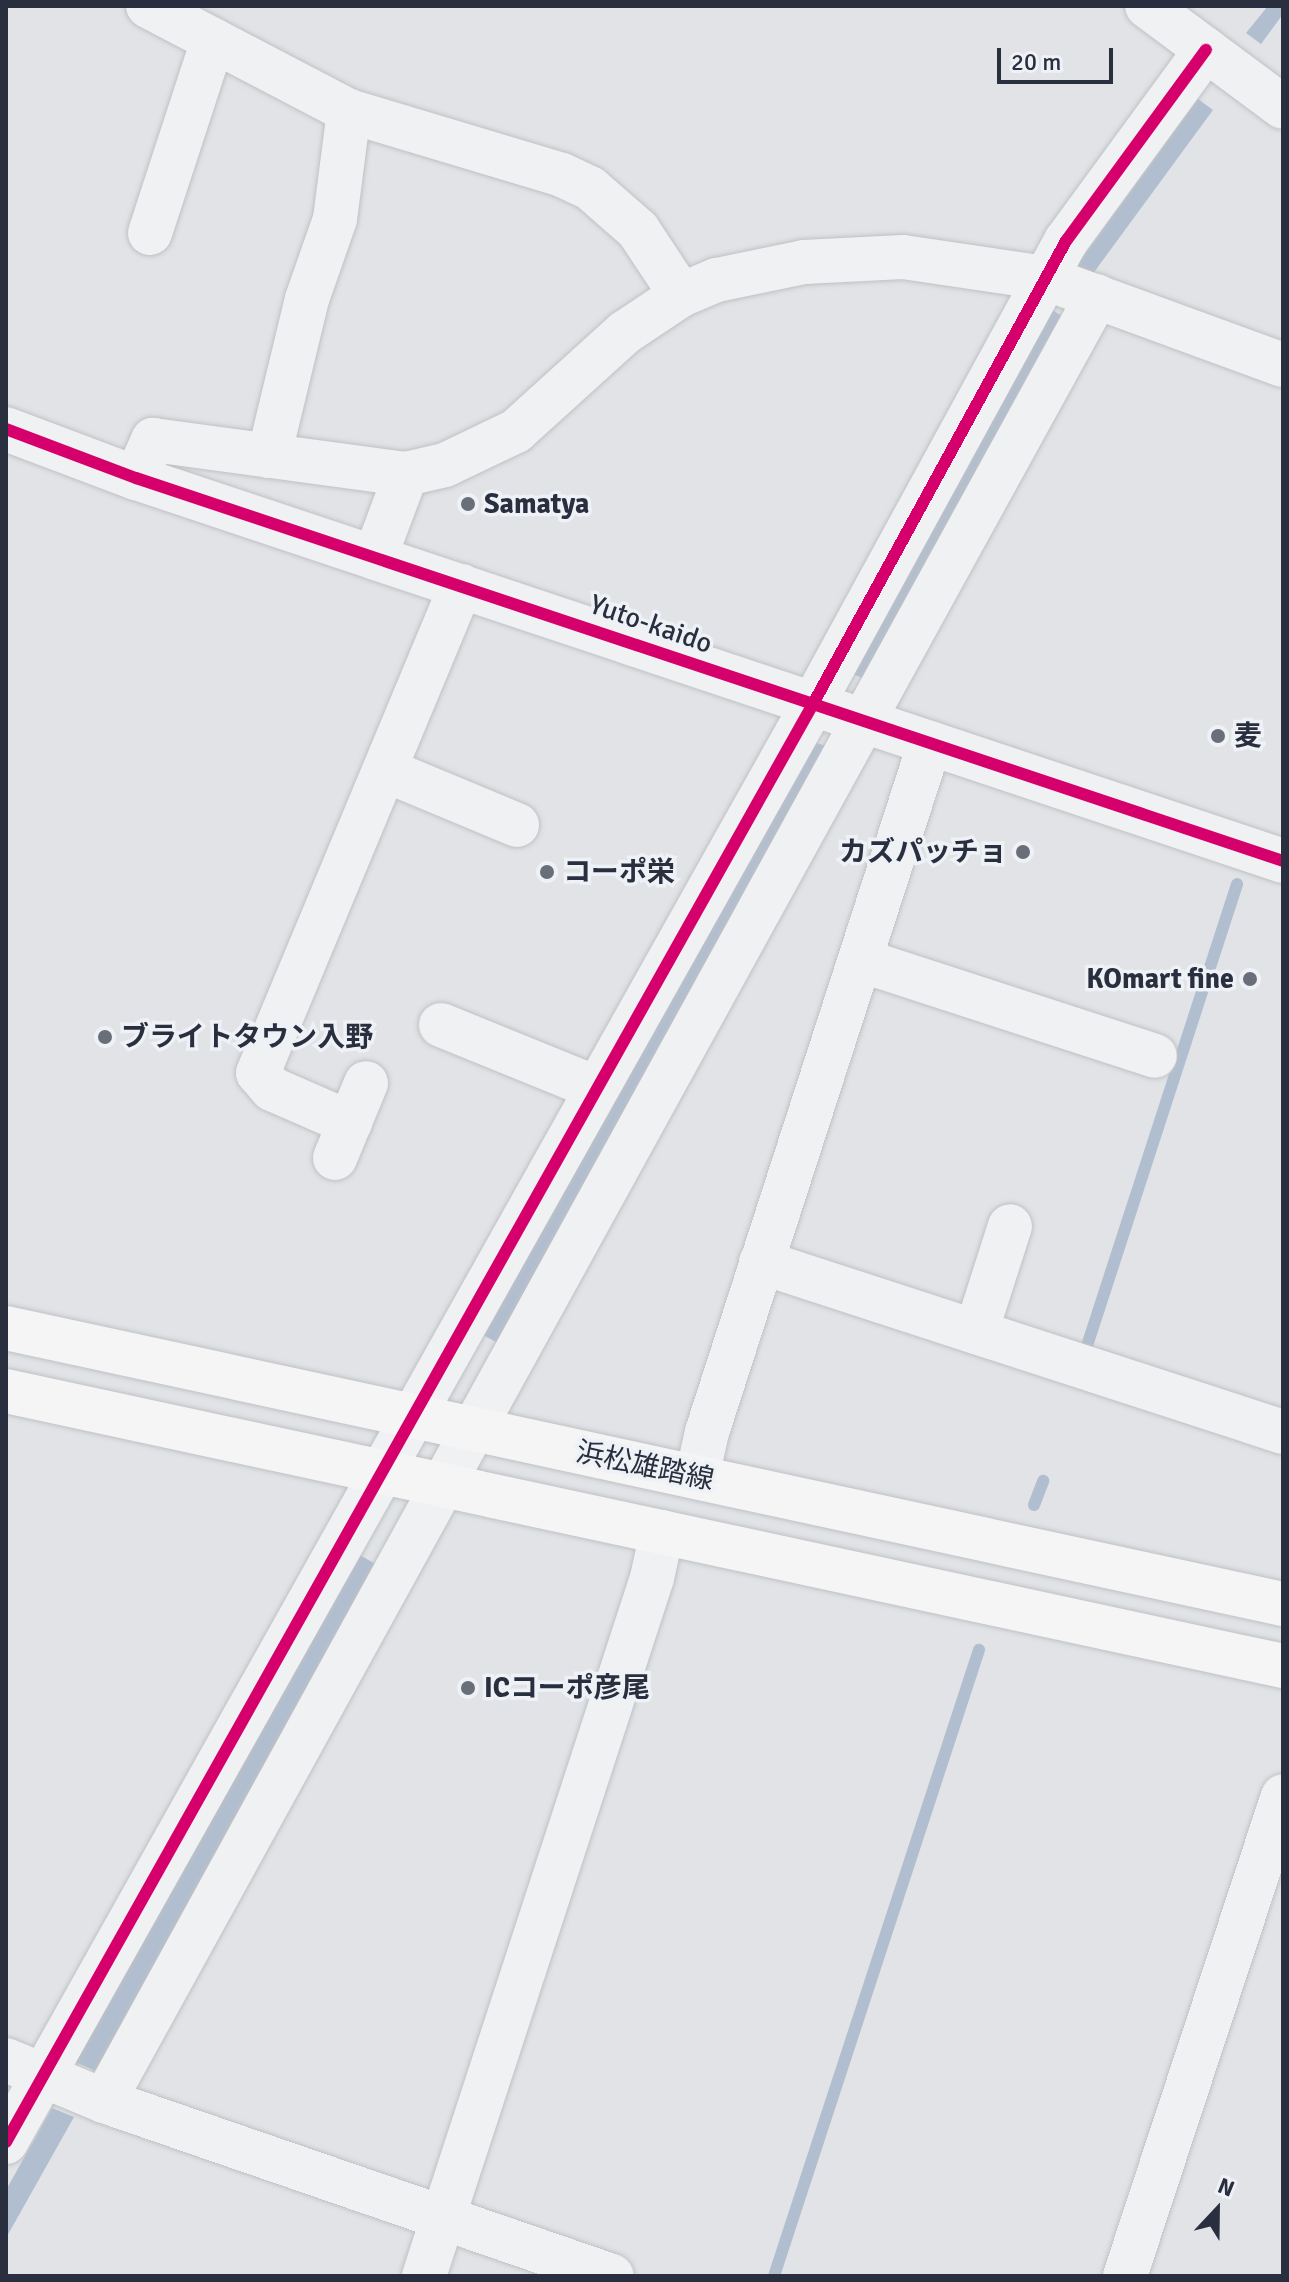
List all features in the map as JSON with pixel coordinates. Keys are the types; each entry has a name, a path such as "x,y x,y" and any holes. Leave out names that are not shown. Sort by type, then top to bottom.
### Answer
{"main road":[{"name":"浜松雄踏線","path":"6,1328 1283,1604"},
{"path":"6,1391 1283,1666"}],"street":[{"path":"148,6 349,111 562,175 590,188 638,230 681,295"},
{"path":"1147,6 1283,107"},
{"path":"150,233 213,40"},
{"path":"6,2142 25,2068 381,1472 813,704 1066,241 1206,50"},
{"path":"269,456 307,299 338,206 349,111"},
{"path":"136,478 153,440 406,474 445,465 516,431 624,333 681,295 754,270 853,258 953,261 1045,278 1283,365"},
{"path":"104,2101 1097,296"},
{"name":"Yuto-kaido","path":"6,429 136,478 1283,861"},
{"path":"375,557 406,474"},
{"path":"366,1083 342,1140 272,1089 258,1073 461,586"},
{"path":"697,1477 761,1262 930,743"},
{"path":"385,770 517,825"},
{"path":"860,960 1155,1056"},
{"path":"441,1025 596,1088"},
{"path":"976,1332 1010,1226"},
{"path":"761,1262 1283,1432"},
{"path":"424,2276 652,1578 662,1532"},
{"path":"1125,2276 1283,1796"},
{"path":"25,2068 104,2101 442,2220 612,2276"}],"water":[{"path":"1268,6 1283,6 1283,14 1261,44 1246,33"},
{"path":"1198,99 1213,110 1092,275 1077,265"},
{"path":"1052,310 1067,319 869,680 852,674"},
{"path":"811,741 834,749 502,1345 481,1334"},
{"path":"358,1554 379,1566 96,2071 75,2062"},
{"path":"52,2108 74,2117 6,2238 6,2190"}],"waterway":[{"path":"1085,1352 1237,884"},
{"path":"1034,1505 1043,1481"},
{"path":"774,2276 979,1650"}],"cycle path":[{"path":"6,2142 813,704 1066,241 1206,50"},
{"path":"6,429 136,478 1283,861"}],"place":[{"name":"Samatya","path":"468,504"},
{"name":"麦","path":"1218,736"},
{"name":"カズパッチョ","path":"1023,852"},
{"name":"コーポ栄","path":"547,872"},
{"name":"KOmart fine","path":"1250,979"},
{"name":"ブライトタウン入野","path":"105,1037"},
{"name":"ICコーポ彦尾","path":"468,1688"}]}
